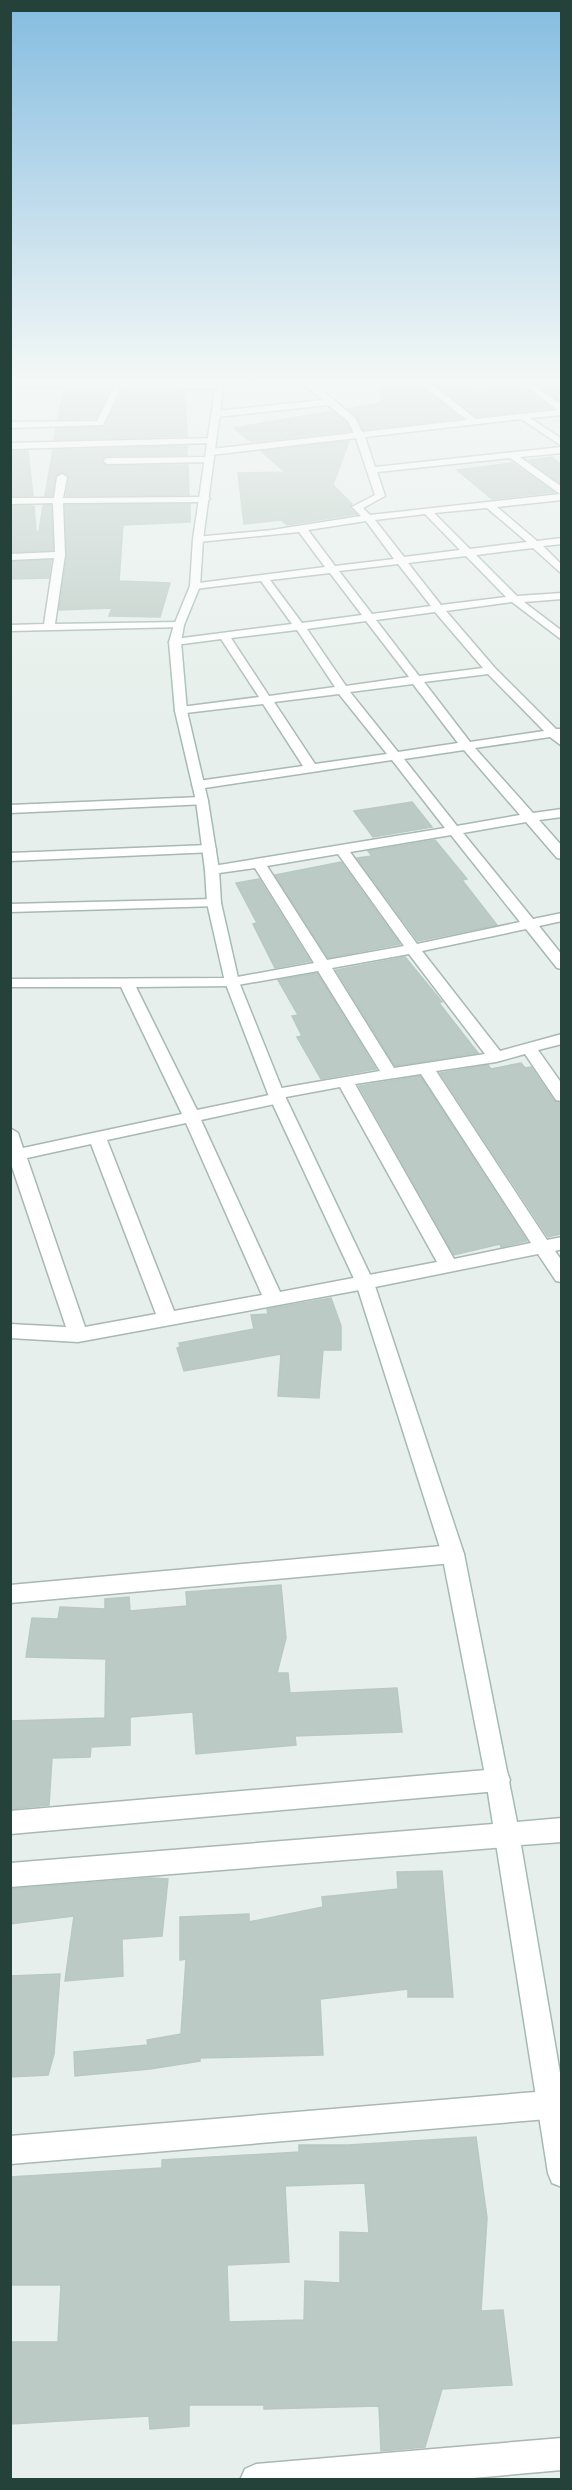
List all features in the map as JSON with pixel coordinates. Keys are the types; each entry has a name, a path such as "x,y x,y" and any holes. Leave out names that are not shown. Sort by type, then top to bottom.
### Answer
{"street":[{"path":"10,501 176,499"},
{"path":"206,499 198,539 195,586 177,634 181,711 200,793 212,870 214,903 232,982 277,1096 365,1283 453,1554 498,1780 556,2105 561,2173"},
{"path":"373,499 357,507 402,560 439,610 491,670 558,735"},
{"path":"198,539 272,533 368,518 541,499"},
{"path":"49,628 60,555 58,500"},
{"path":"490,506 535,544 561,571"},
{"path":"427,511 514,599 561,638"},
{"path":"301,528 466,745 561,855"},
{"path":"195,586 561,541"},
{"path":"10,557 60,555"},
{"path":"263,577 321,656 343,691 561,965"},
{"path":"10,628 224,636 369,616 439,610 514,599 561,596"},
{"path":"224,636 311,768"},
{"path":"181,711 491,670"},
{"path":"10,809 200,793 311,768 466,745 558,735"},
{"path":"212,870 343,851 454,829 561,813"},
{"path":"10,857 209,849"},
{"path":"343,851 413,949 496,1057"},
{"path":"259,863 390,1074"},
{"path":"10,908 214,903"},
{"path":"10,983 232,982 413,949 561,917"},
{"path":"126,981 191,1115 273,1298"},
{"path":"14,1155 345,1081 496,1057 561,1039"},
{"path":"530,1049 561,1096"},
{"path":"426,1069 553,1246 561,1276"},
{"path":"345,1081 448,1265"},
{"path":"10,1133 14,1155 78,1335"},
{"path":"97,1137 167,1318"},
{"path":"10,1331 78,1335 553,1246"},
{"path":"10,1594 453,1554"},
{"path":"10,1823 498,1780"},
{"path":"10,1875 561,1830"},
{"path":"10,2150 556,2105"},
{"path":"256,2480 561,2454"}],"building":[{"path":"241,499 347,499 352,504 350,509 356,514 287,525 281,520 244,524"},
{"path":"190,504 190,522 123,525 119,581 170,583 160,617 109,616 112,608 59,610 67,555 65,505"},
{"path":"43,505 51,505 53,550 10,552 10,506 34,506 36,531 39,532"},
{"path":"51,560 49,578 10,579 10,562"},
{"path":"412,802 432,827 373,837 354,811"},
{"path":"435,840 467,879 462,880 497,925 418,941 357,858 372,856 368,851"},
{"path":"341,862 400,944 328,958 275,875"},
{"path":"259,879 310,961 275,968 253,924 257,923 236,883"},
{"path":"405,957 442,1002 439,1003 478,1053 395,1066 336,970"},
{"path":"317,973 376,1069 321,1079 297,1037 302,1036 292,1016 298,1015 278,980"},
{"path":"521,1063 525,1068 531,1067 554,1101 561,1103 561,1234 548,1237 440,1073 488,1065 491,1069"},
{"path":"420,1076 527,1241 501,1247 500,1244 454,1255 359,1086"},
{"path":"331,1298 341,1326 341,1350 323,1350 319,1398 278,1396 281,1354 184,1371 177,1348 180,1347 179,1343 254,1329 251,1315 268,1314 267,1309"},
{"path":"281,1585 286,1638 277,1673 288,1673 290,1693 397,1688 402,1732 295,1736 296,1745 196,1754 193,1712 130,1717 130,1745 91,1747 90,1757 52,1758 49,1805 10,1809 10,1721 105,1718 106,1659 26,1657 32,1618 58,1619 60,1607 105,1609 105,1599 129,1597 130,1611 187,1606 186,1592"},
{"path":"442,1871 453,1997 408,1997 408,1989 320,1999 323,2055 200,2058 200,2061 150,2069 75,2076 74,2052 148,2045 147,2040 181,2034 186,1959 180,1960 180,1917 249,1914 249,1922 323,1907 322,1897 398,1889 397,1872"},
{"path":"151,1878 168,1879 162,1936 122,1939 123,1976 65,1981 74,1916 10,1924 10,1889"},
{"path":"60,1974 54,2054 48,2075 10,2077 10,1976"},
{"path":"476,2137 487,2218 481,2311 503,2310 512,2385 442,2389 425,2447 381,2451 379,2406 264,2409 264,2405 189,2405 189,2426 150,2429 149,2416 10,2424 10,2342 58,2342 61,2285 10,2285 10,2177 162,2168 162,2160 299,2152 299,2145 348,2145","holes":["365,2183 369,2233 340,2232 340,2283 305,2281 304,2320 229,2322 227,2265 289,2262 285,2186"]}]}
